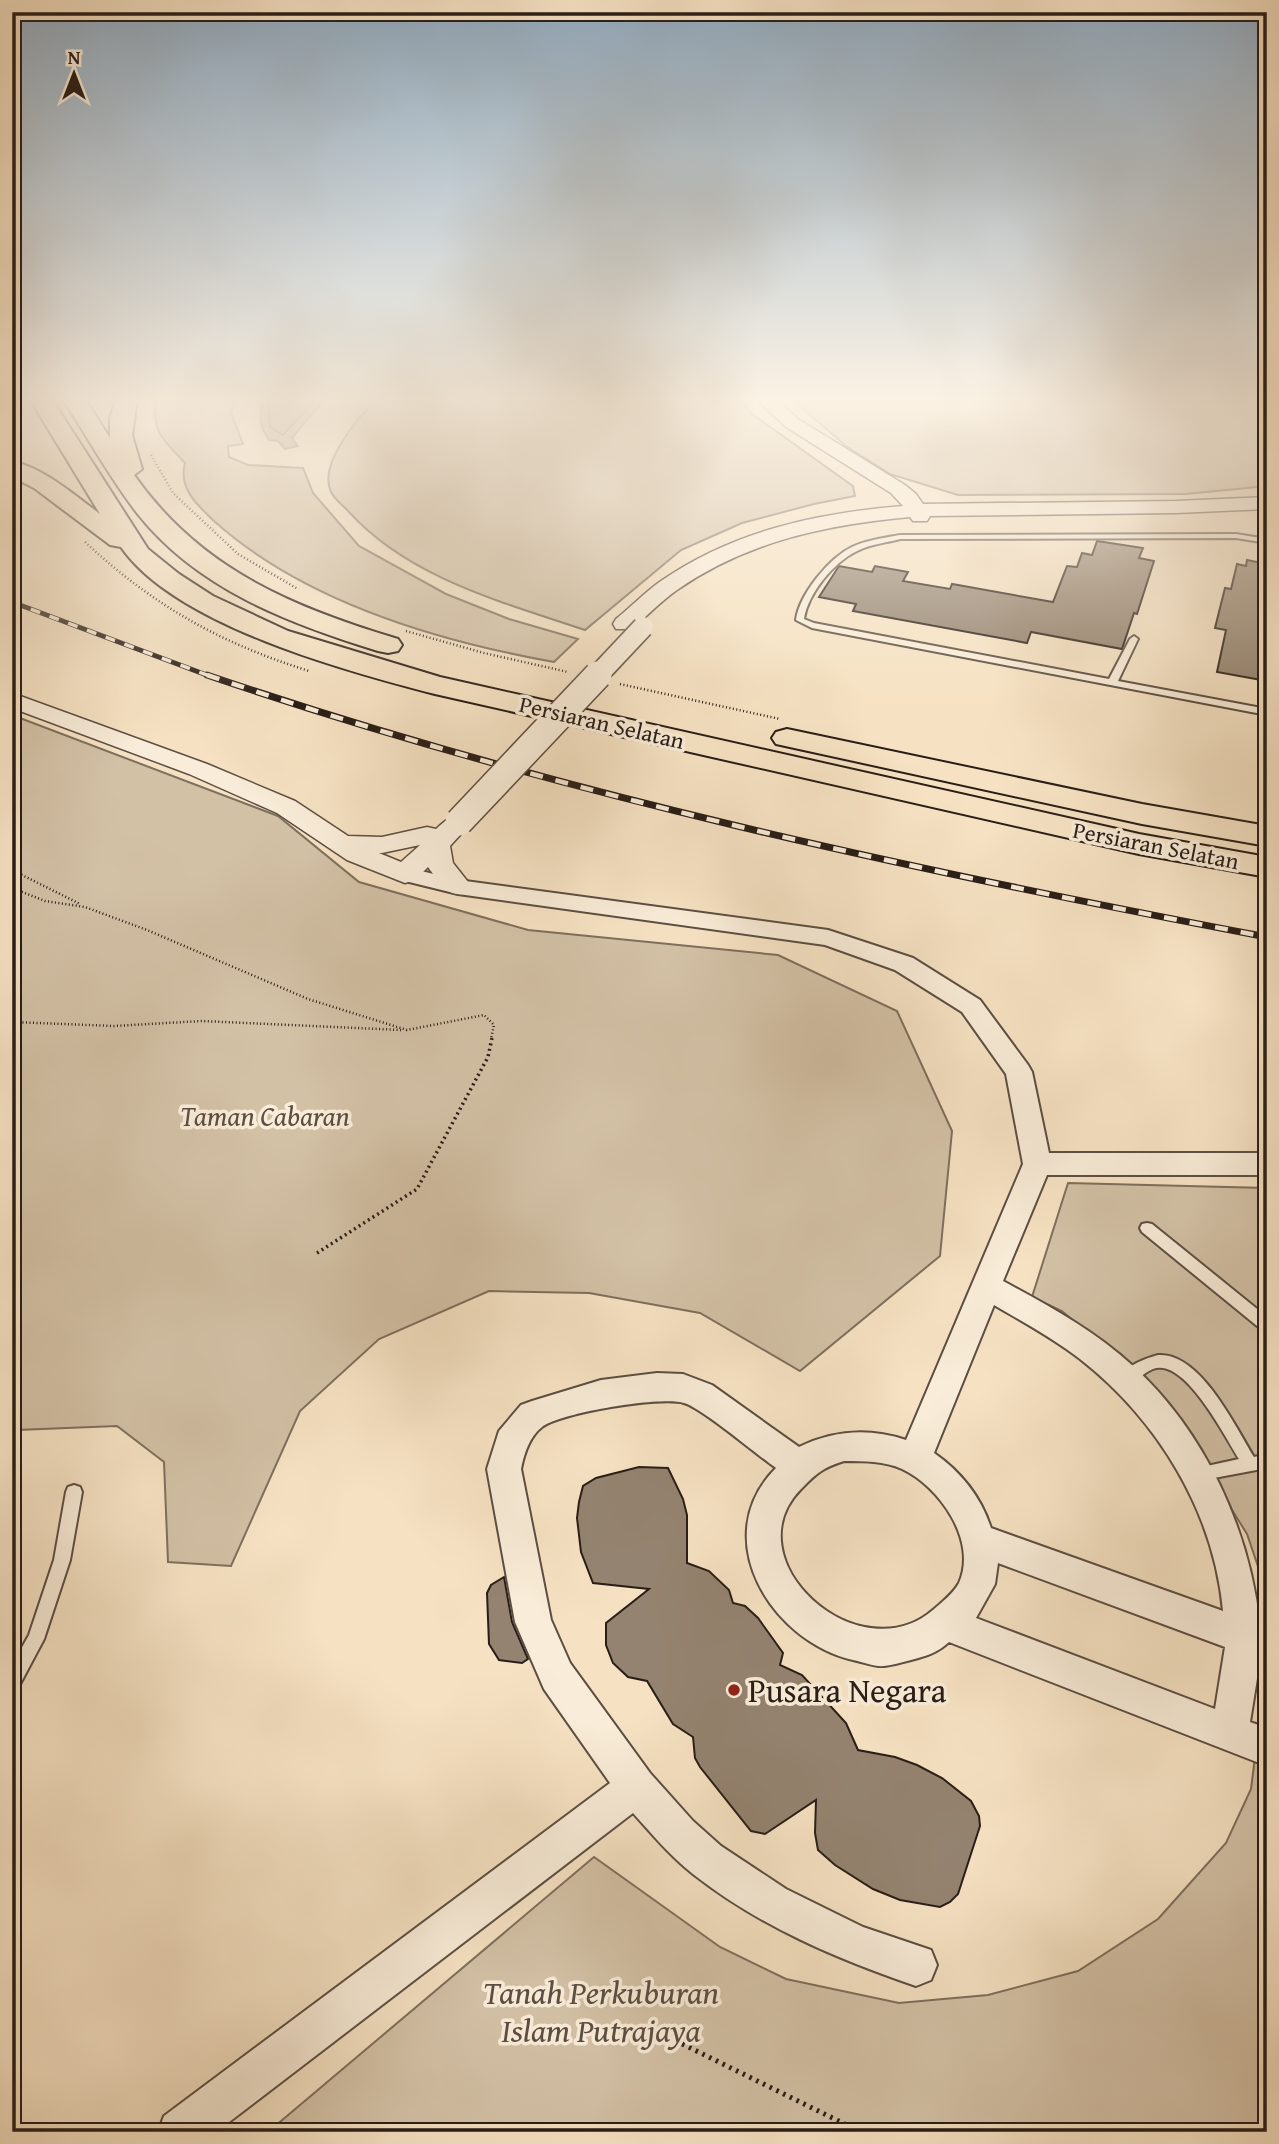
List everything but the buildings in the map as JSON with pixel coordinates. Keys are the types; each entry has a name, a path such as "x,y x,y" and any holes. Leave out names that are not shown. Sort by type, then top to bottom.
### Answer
{"main road":[{"path":"67,501 138,553"},
{"name":"Persiaran Selatan","path":"103,501 138,553 177,584 227,613 284,640 344,660 435,685 896,790 1139,844 1267,867"},
{"name":"Persiaran Selatan","path":"141,501 180,543 230,582 344,632 420,655 503,676 1142,814 1267,836"},
{"path":"143,501 146,509"}],"street":[{"path":"879,512 892,501"},
{"path":"911,501 918,513"},
{"path":"953,501 981,508"},
{"path":"398,872 634,625 719,568 749,553 785,540 918,513 981,508 1184,507 1267,503"},
{"path":"634,625 649,599 712,557 786,529 879,512 1202,516 1267,512"},
{"path":"12,700 198,769 286,807 366,859 398,872 458,887 828,938 904,964 971,1006 1019,1072 1037,1164 915,1459"},
{"path":"342,844 382,845 441,829"},
{"path":"441,829 440,864 458,887"},
{"path":"1037,1164 1267,1164"},
{"path":"986,1286 1071,1336 1125,1379 1167,1427 1197,1474 1223,1527 1255,1640 1230,1733"},
{"path":"799,1466 701,1395 683,1388 601,1394 532,1415 511,1441 504,1469 517,1551 533,1622 557,1676 636,1787 679,1835 706,1860 772,1903 856,1945 916,1965"},
{"path":"845,1446 880,1447 915,1459 944,1480 967,1507 978,1540 979,1571 976,1581 969,1601 950,1625 921,1642 887,1648 851,1644 817,1629 789,1606 769,1574 762,1538 768,1505 784,1476 799,1466 811,1456 845,1446"},
{"path":"978,1540 1255,1640"},
{"path":"950,1625 1267,1747"},
{"path":"180,2132 636,1787"}],"lane":[{"path":"1267,541 1236,536 900,537 848,552 818,582 800,613 800,620 812,625 1267,712"},
{"path":"1113,681 1134,639"},
{"path":"1147,1228 1267,1326"},
{"path":"1125,1379 1145,1365 1166,1361 1182,1368 1199,1384 1249,1463"},
{"path":"1197,1474 1267,1461"},
{"path":"12,1682 36,1639 62,1560 74,1492"}],"path":[{"path":"182,501 238,554 298,589"},
{"path":"405,631 579,675"},
{"path":"619,684 780,719"},
{"path":"12,870 85,907 147,930 308,999 407,1030"},
{"path":"12,888 45,901 85,907"},
{"path":"12,1022 114,1026 202,1021 407,1030 484,1015 494,1025 488,1057 417,1189 317,1253"},
{"path":"662,2034 861,2132"}],"green space":[{"path":"320,501 359,546 446,594 509,619 578,639 554,662 464,642 374,614 288,574 249,549 214,521 196,502"},
{"path":"338,501 829,501 742,523 681,550 585,630 458,585 428,571 373,535"},
{"name":"Taman Cabaran","path":"12,715 278,816 359,882 528,930 778,955 897,1011 952,1131 940,1256 800,1371 700,1313 589,1293 489,1291 379,1339 300,1411 231,1566 168,1562 164,1462 117,1426 17,1430 12,1450"},
{"path":"1068,1183 1267,1188 1267,1593 1247,1534 1189,1441 1117,1358 1062,1311 1032,1297"},
{"name":"Tanah Perkuburan Islam Putrajaya","path":"1267,1661 1267,2132 268,2132 594,1857 720,1947 786,1979 899,2003 988,1995 1078,1971 1158,1919 1226,1843 1251,1789"}],"railway":[{"path":"12,602 212,677"},
{"path":"207,675 468,756 732,825 999,884 1267,937"}],"place":[{"name":"Pusara Negara","path":"734,1690"}]}
